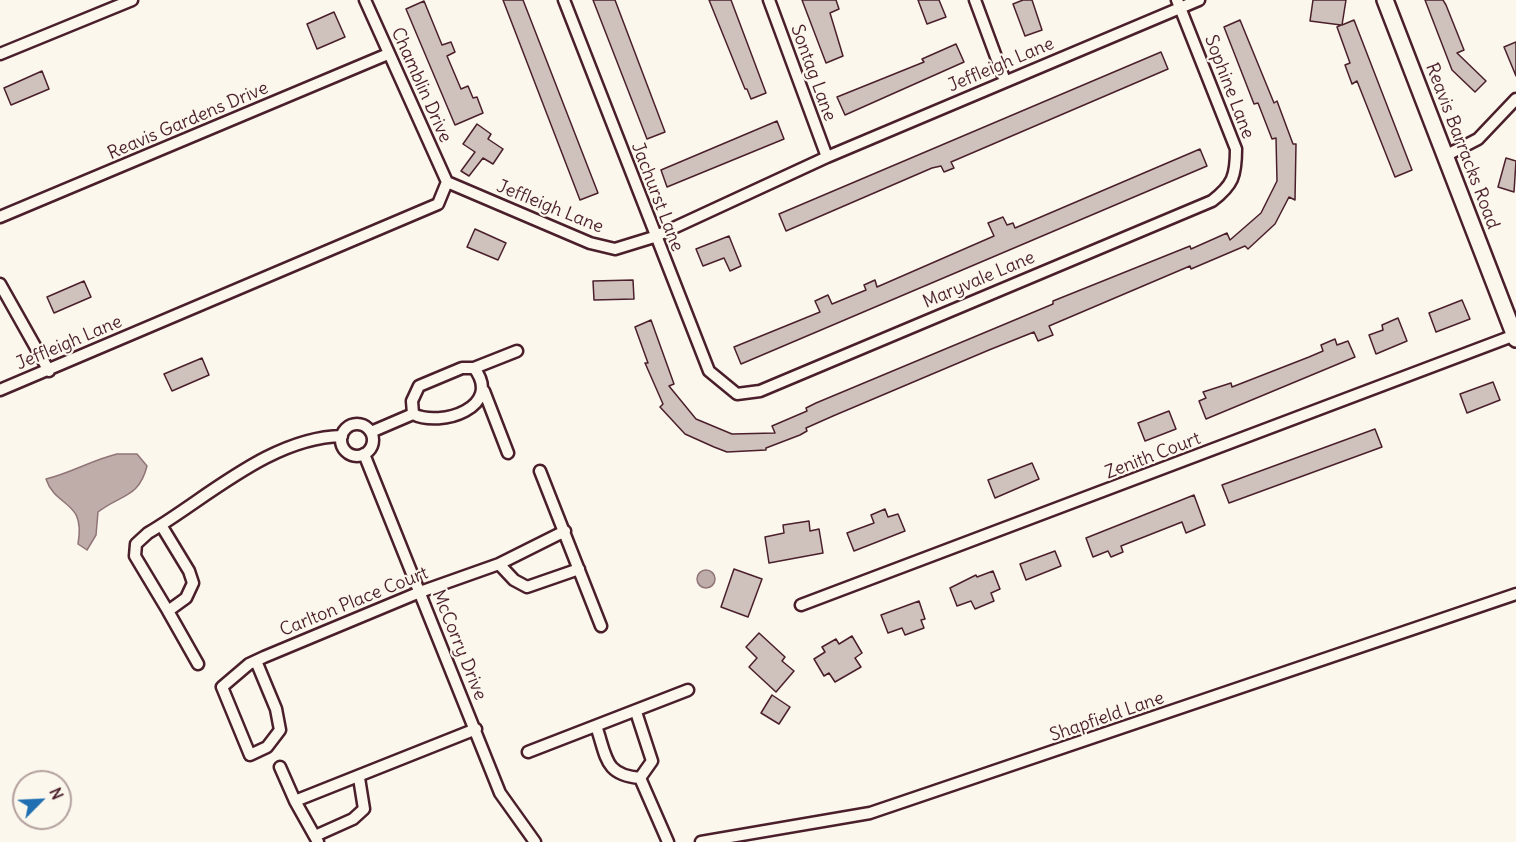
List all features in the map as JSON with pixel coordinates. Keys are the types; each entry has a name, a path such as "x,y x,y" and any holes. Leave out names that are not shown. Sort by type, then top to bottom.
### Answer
{"main road":[{"name":"Reavis Barracks Road","path":"1385,0 1515,337"}],"street":[{"path":"0,54 132,0"},
{"name":"Chamblin Drive","path":"365,0 447,182"},
{"name":"Jachurst Lane","path":"564,0 654,237 709,371 737,394"},
{"name":"Sontag Lane","path":"768,0 827,158"},
{"path":"975,0 1005,81"},
{"name":"Jeffleigh Lane","path":"0,390 438,204 447,182 590,243 615,249 654,237 827,158 1179,4 1199,0"},
{"name":"Sophine Lane","path":"1179,4 1236,149 1236,166 1230,187"},
{"name":"Reavis Gardens Drive","path":"0,217 388,54"},
{"path":"1445,156 1478,139 1516,99"},
{"name":"Maryvale Lane","path":"737,394 760,391 1212,201 1230,187"},
{"path":"0,284 49,371"},
{"name":"Zenith Court","path":"801,605 1515,337"},
{"path":"413,414 412,401 419,386 462,368 474,368 517,351"},
{"path":"474,368 482,378 484,391 508,453"},
{"path":"371,432 413,414 424,419 438,420 477,404 484,391"},
{"path":"354,424 364,425 371,432 372,447 364,454 349,454 342,445 345,430 354,424"},
{"path":"198,664 135,556 136,544 237,473 292,447 342,436"},
{"name":"McCorry Drive","path":"364,454 500,793 535,842"},
{"path":"540,471 601,626"},
{"path":"162,525 189,571 193,583 186,598 168,611"},
{"name":"Carlton Place Court","path":"256,660 276,709 280,730 267,747 250,755 222,687 256,660 420,592 499,564 565,531"},
{"path":"499,564 514,580 527,587 579,569"},
{"name":"Shapfield Lane","path":"701,842 870,813 890,807 1516,594"},
{"path":"528,752 688,690"},
{"path":"636,712 652,761 640,778"},
{"path":"596,726 612,770 622,776 640,778"},
{"path":"295,801 359,778 476,729"},
{"path":"280,767 295,801 317,839 353,819 364,809 359,778"},
{"path":"640,778 668,842"}],"shaded area":[{"path":"117,454 137,454 147,466 144,476 134,490 98,512 96,535 87,550 78,544 78,519 74,512 56,495 46,479"},
{"path":"706,570 712,573 715,579 712,585 706,588 700,585 697,579 700,573"}],"building":[{"path":"503,0 523,0 598,193 580,200"},
{"path":"593,0 615,0 665,132 647,139"},
{"path":"709,0 731,0 766,93 751,99"},
{"path":"802,0 836,0 839,9 830,13 843,56 826,63"},
{"path":"918,0 939,0 946,17 927,24"},
{"path":"1023,0 1032,0 1042,30 1025,36 1013,4"},
{"path":"1313,0 1346,0 1342,25 1354,20 1412,170 1395,177 1357,81 1352,84 1345,65 1350,63 1337,27 1341,25 1310,21"},
{"path":"1425,0 1443,0 1446,5 1464,50 1457,53 1486,81 1475,92 1452,70"},
{"path":"424,1 442,45 451,42 455,52 447,56 461,89 468,86 473,98 477,97 483,113 455,125 406,9"},
{"path":"334,12 345,37 317,49 307,24"},
{"path":"1240,20 1274,103 1277,101 1293,144 1296,144 1295,200 1289,197 1275,224 1248,249 1245,246 1191,269 1190,266 1049,326 1053,335 1038,341 1034,332 989,350 806,428 807,431 800,435 766,448 766,450 727,452 714,447 685,434 660,407 663,404 645,363 648,363 635,327 651,320 674,384 669,386 696,419 732,434 775,433 772,426 807,411 806,408 816,403 1053,304 1053,301 1227,233 1230,240 1261,213 1277,181 1276,138 1272,139 1258,103 1254,104 1224,27"},
{"path":"1516,42 1516,76 1504,47"},
{"path":"956,44 964,62 845,115 837,97 924,62 922,59"},
{"path":"1161,52 1168,69 951,162 954,168 944,172 941,166 932,168 786,231 779,214"},
{"path":"42,71 49,89 11,105 4,88"},
{"path":"777,121 784,139 667,187 661,170"},
{"path":"477,124 491,134 488,139 503,149 493,164 483,158 469,176 461,171 475,152 463,144"},
{"path":"1200,149 1207,166 741,364 734,347 820,312 815,301 828,295 832,304 866,290 864,285 875,280 877,287 994,236 988,223 1003,217 1007,225 1013,223 1015,228"},
{"path":"1506,158 1516,161 1514,192 1498,187"},
{"path":"475,229 506,243 498,260 467,247"},
{"path":"729,236 741,266 730,271 724,258 703,266 696,249"},
{"path":"633,280 634,299 594,300 593,281"},
{"path":"84,281 91,297 54,313 47,297"},
{"path":"1462,300 1470,319 1436,332 1429,313"},
{"path":"1398,318 1407,341 1376,354 1369,335 1383,330 1382,325"},
{"path":"1335,339 1337,345 1348,341 1355,357 1206,419 1199,401 1206,398 1203,392 1231,383 1232,387 1309,357 1323,351 1321,345"},
{"path":"202,358 209,375 172,391 164,374"},
{"path":"1493,382 1500,400 1467,413 1460,394"},
{"path":"1169,411 1176,429 1145,441 1138,423"},
{"path":"1375,429 1382,447 1229,503 1222,485"},
{"path":"1032,463 1039,479 995,498 988,480"},
{"path":"1194,495 1205,525 1186,533 1182,522 1121,546 1123,552 1111,557 1108,551 1093,557 1086,538"},
{"path":"885,509 888,517 898,514 905,531 854,551 847,533 874,523 871,515"},
{"path":"809,521 810,531 819,529 823,553 769,563 765,537 784,533 783,525"},
{"path":"1055,551 1061,566 1026,580 1020,564"},
{"path":"734,569 762,579 748,617 721,607"},
{"path":"993,571 1000,589 991,593 994,601 975,609 971,601 957,606 950,588 976,575 977,577"},
{"path":"919,601 925,619 921,620 924,628 905,635 902,628 888,633 881,615"},
{"path":"759,633 785,657 782,661 794,671 776,692 749,667 757,658 746,647"},
{"path":"852,636 862,653 855,658 861,667 835,682 829,673 824,676 814,659 825,652 822,647 836,639 839,644"},
{"path":"772,695 790,707 779,724 761,713"}]}
